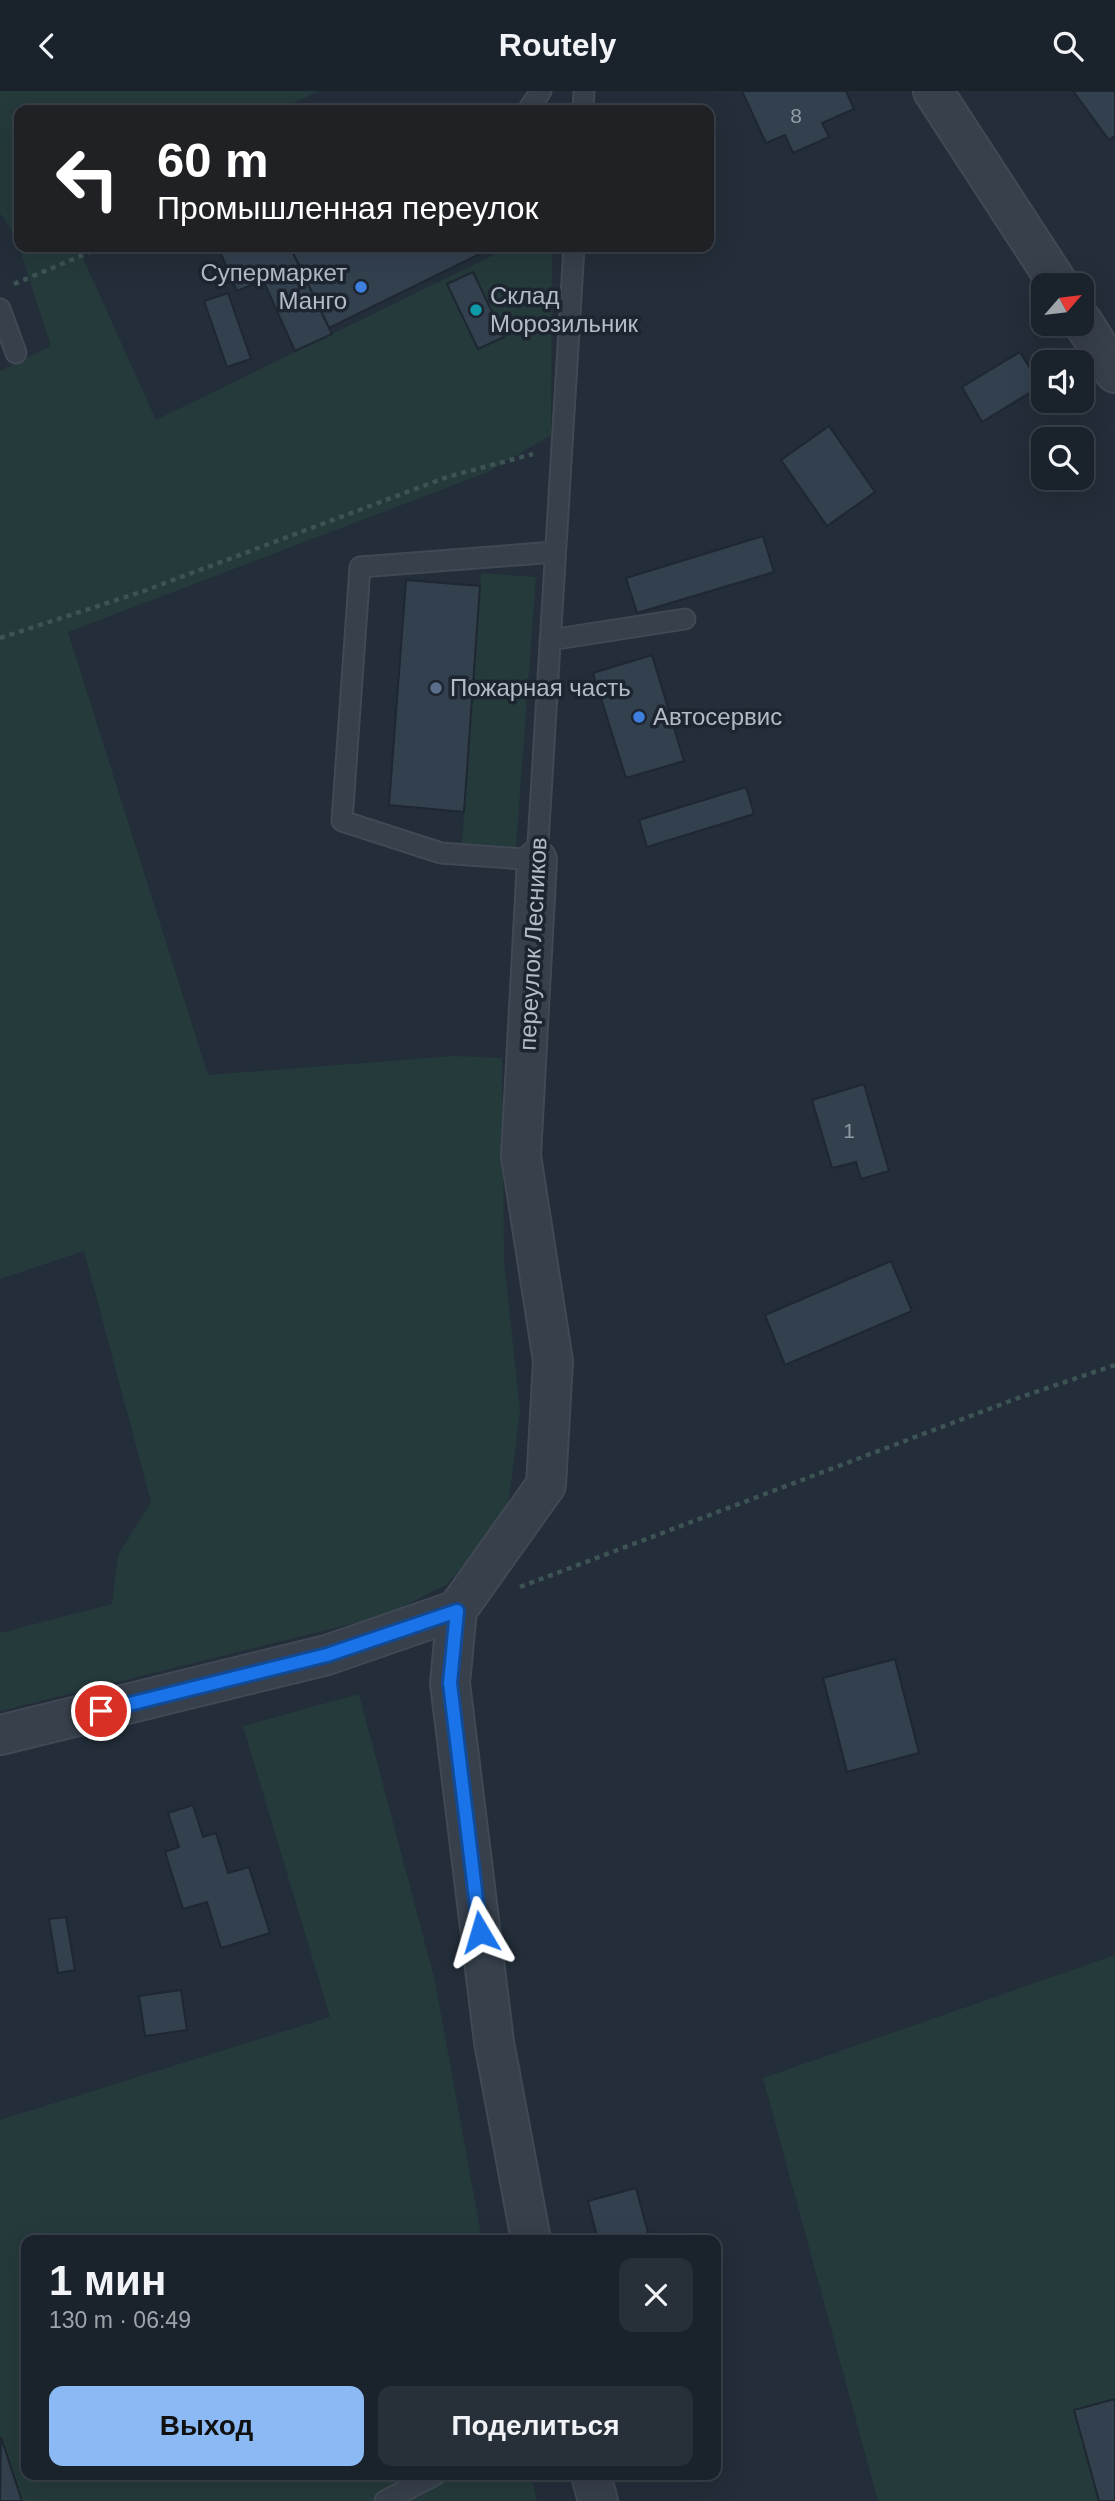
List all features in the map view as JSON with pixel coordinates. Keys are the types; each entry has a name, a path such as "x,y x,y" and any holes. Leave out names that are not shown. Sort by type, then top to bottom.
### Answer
{"street":[{"path":"933,91 1051,273"},
{"path":"1092,336 1115,373"},
{"name":"переулок Лесников","path":"457,1611 547,1485 552,1361 521,1156 537,860"},
{"path":"0,1735 327,1655 457,1611 450,1683 494,2042 530,2235"},
{"path":"592,2480 598,2501"}],"lane":[{"name":"переулок Лесников","path":"537,860 574,252"},
{"path":"0,309 16,353"},
{"path":"537,860 441,853 342,821 360,567 555,552"},
{"path":"550,640 685,619"},
{"path":"385,2501 425,2480"}],"path":[{"path":"12,284 90,252"},
{"path":"0,638 145,591 447,477 531,455 562,439"},
{"path":"509,1591 1018,1398 1115,1365"}],"green space":[{"path":"0,91 319,91 290,105 14,105 14,234 0,213"},
{"path":"21,252 80,252 156,420 500,252 552,252 551,435 488,472 68,632 208,1075 454,1056 502,1058 504,1260 520,1411 507,1515 447,1584 387,1615 0,1711 0,1633 112,1604 118,1555 151,1502 84,1251 0,1279 0,371 51,346"},
{"path":"481,573 536,577 516,847 462,843"},
{"path":"359,1694 435,1981 481,2235 21,2235 21,2480 532,2480 537,2501 0,2501 0,2120 330,2017 243,1726"},
{"path":"1115,1955 1115,2501 878,2501 763,2078"}],"building":[{"path":"742,91 846,91 854,109 822,123 829,137 793,153 785,135 766,143"},
{"path":"1073,91 1115,91 1115,136 1109,140"},
{"path":"220,252 292,252 299,265 237,291"},
{"name":"Супермаркет Манго","path":"292,252 484,252 329,328"},
{"path":"299,265 332,334 295,351 263,280"},
{"name":"Склад Морозильник","path":"473,272 504,337 478,349 447,284"},
{"path":"228,293 251,359 227,367 204,301"},
{"path":"1020,352 1031,370 1031,392 982,422 962,387"},
{"path":"829,426 875,492 827,526 781,460"},
{"path":"763,536 774,572 637,613 626,578"},
{"path":"406,580 480,586 464,812 389,805"},
{"name":"Автосервис","path":"652,655 684,761 626,778 593,673"},
{"path":"746,787 754,814 647,847 639,820"},
{"path":"864,1084 889,1171 861,1179 856,1162 832,1168 812,1100"},
{"path":"891,1261 912,1311 785,1365 765,1315"},
{"path":"895,1659 919,1753 847,1772 823,1678"},
{"path":"193,1805 203,1837 216,1833 228,1873 249,1867 270,1933 221,1948 207,1902 183,1909 165,1852 179,1847 168,1813"},
{"path":"66,1917 75,1970 58,1973 49,1919"},
{"path":"181,1990 187,2030 145,2036 139,1996"},
{"path":"636,2188 649,2235 597,2235 588,2201"},
{"path":"1115,2399 1115,2501 1099,2501 1074,2410"},
{"path":"1,2437 22,2501 0,2501"}],"place":[{"name":"Супермаркет Манго","path":"361,287"},
{"name":"Склад Морозильник","path":"476,310"},
{"name":"Пожарная часть","path":"436,688"},
{"name":"Автосервис","path":"639,717"}],"route":[{"path":"101,1711 327,1655 457,1611 450,1683 480,1932"}]}
